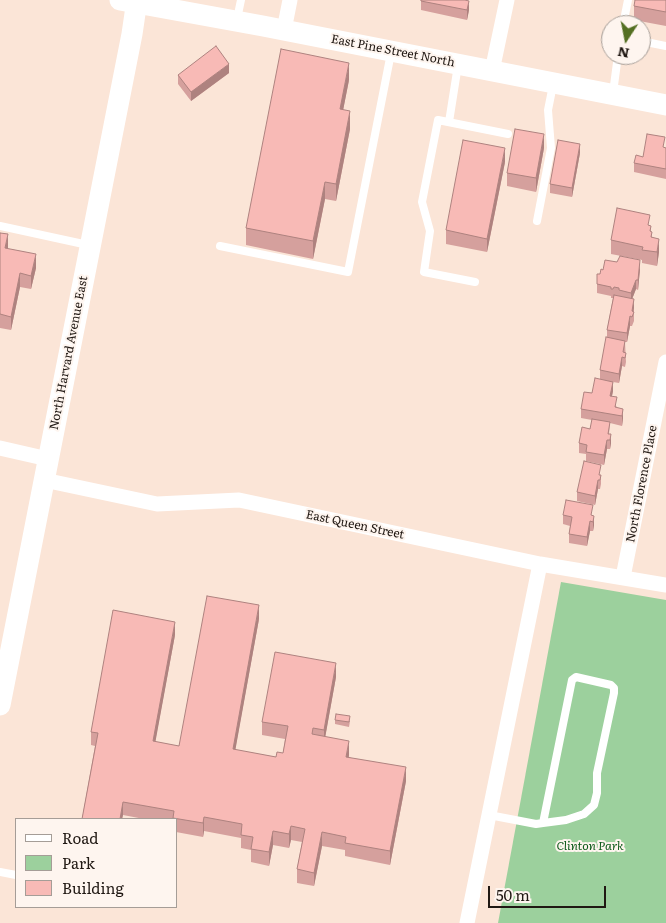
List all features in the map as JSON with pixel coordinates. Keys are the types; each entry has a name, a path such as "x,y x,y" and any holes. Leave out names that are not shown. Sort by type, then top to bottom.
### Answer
{"main road":[{"name":"East Pine Street North","path":"131,1 666,106"},
{"name":"North Harvard Avenue East","path":"0,705 132,34 131,1"}],"street":[{"path":"284,30 290,0"},
{"path":"492,71 507,0"},
{"name":"North Florence Place","path":"623,577 666,362"},
{"path":"0,448 48,459"},
{"name":"East Queen Street","path":"44,480 157,504 239,500 540,564 666,585"},
{"path":"467,923 540,564"}],"lane":[{"path":"237,21 241,0"},
{"path":"625,15 628,0"},
{"path":"651,43 666,46"},
{"path":"220,246 348,272 392,51"},
{"path":"449,122 459,64"},
{"path":"613,95 617,65"},
{"path":"537,221 551,148 548,110 553,83"},
{"path":"475,282 424,272 430,231 422,202 438,120 508,134"},
{"path":"0,226 90,246"},
{"path":"489,815 543,824 566,820 584,814 594,805 597,793 597,773 614,693 614,688 611,685 576,677 572,680 543,824"},
{"path":"0,872 15,875"}],"green space":[{"name":"Clinton Park","path":"561,582 666,600 666,923 498,923"}],"building":[{"path":"421,0 465,0 469,1 467,10"},
{"path":"635,0 666,0 666,12 634,6"},
{"path":"216,46 229,64 191,92 178,75"},
{"path":"281,49 349,63 340,109 350,111 336,184 325,182 313,241 246,228"},
{"path":"515,129 544,134 536,178 507,173"},
{"path":"647,134 665,137 663,147 666,148 666,169 634,163 636,155 643,157"},
{"path":"463,140 505,148 487,239 446,230"},
{"path":"558,140 580,144 572,188 550,184"},
{"path":"617,208 650,215 648,225 651,226 651,237 659,239 657,252 642,250 643,247 611,240"},
{"path":"0,233 8,234 5,248 36,254 31,276 20,273 11,317 0,314"},
{"path":"620,256 640,260 638,280 636,280 631,293 619,290 619,288 614,287 611,289 611,287 597,284 597,274 600,274 601,269 603,270 605,260 617,262"},
{"path":"614,295 634,299 632,311 634,312 632,317 630,316 627,333 607,330"},
{"path":"606,337 625,341 623,352 626,353 625,358 622,357 619,374 600,370"},
{"path":"595,378 613,382 610,396 617,397 615,407 623,409 622,416 581,409 584,392 592,393"},
{"path":"592,419 610,422 608,434 611,434 610,440 607,440 604,455 586,452 587,445 579,443 582,427 590,429"},
{"path":"584,461 601,465 599,475 601,475 600,480 598,480 595,496 577,492"},
{"path":"566,500 593,505 591,515 594,516 593,522 590,521 587,537 569,534 572,517 563,515"},
{"path":"207,596 259,605 233,749 276,757 277,752 283,753 288,726 262,722 275,652 336,663 324,730 313,728 312,734 349,741 346,757 406,767 390,851 345,843 346,837 322,832 314,873 297,869 305,829 291,826 289,834 273,831 269,852 251,849 253,837 241,835 242,824 204,817 203,823 173,818 174,811 123,802 120,818 82,818 98,733 91,732 113,610 175,622 153,741 179,746"},
{"path":"336,714 350,716 349,722 335,720"}]}
